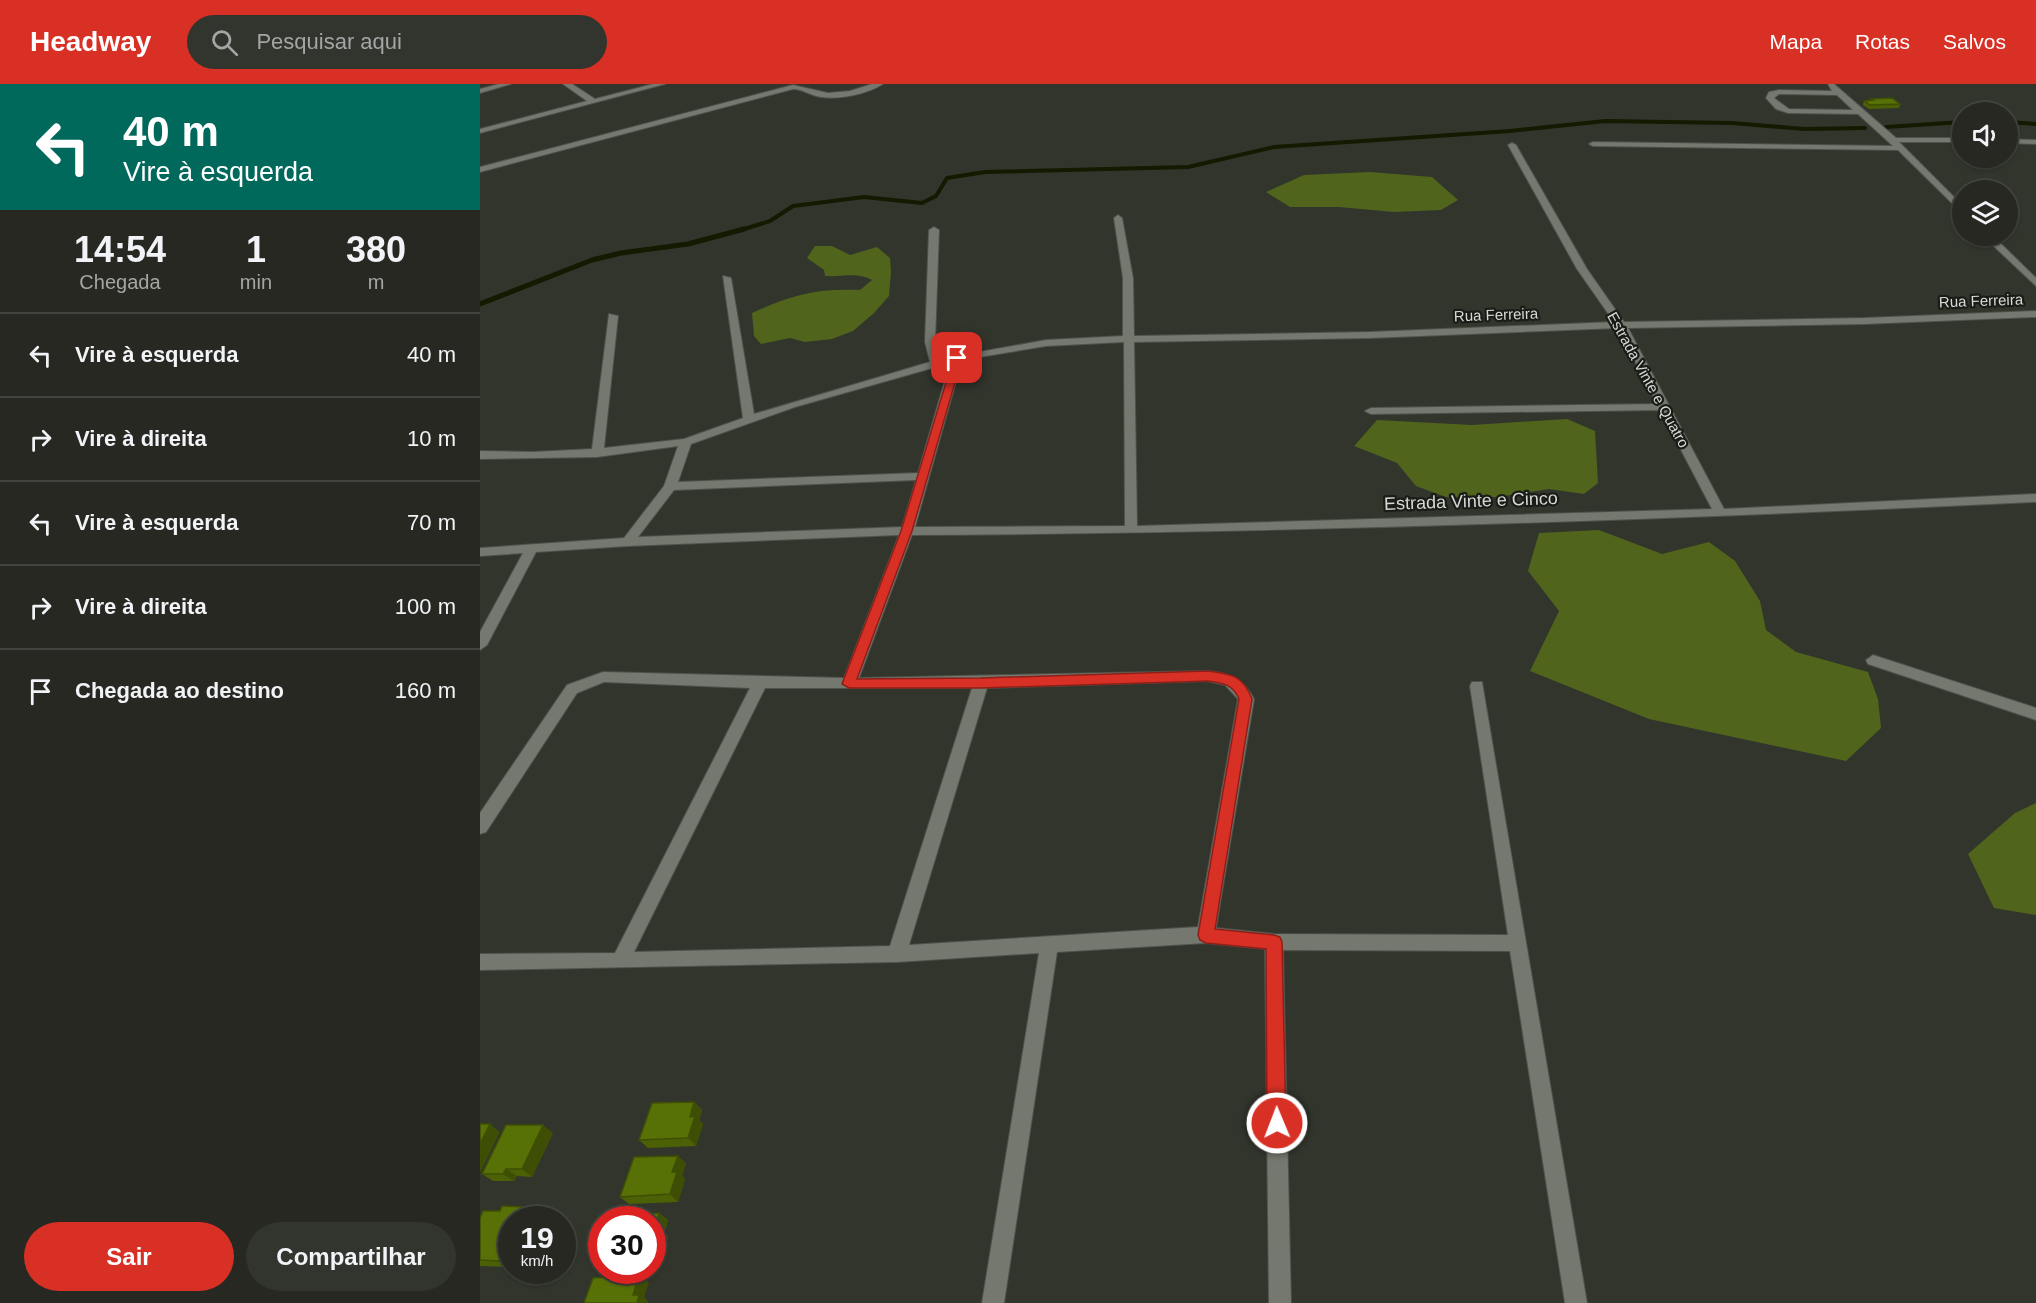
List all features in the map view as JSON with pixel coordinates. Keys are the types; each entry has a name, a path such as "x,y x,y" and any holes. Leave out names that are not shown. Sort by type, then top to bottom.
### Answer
{"street":[{"path":"480,91 507,84"},
{"path":"567,84 594,102"},
{"path":"480,131 661,84"},
{"path":"480,170 793,87 801,86 814,93 831,96 879,84"},
{"path":"1777,84 1790,92"},
{"path":"1829,84 1896,144 1952,200"},
{"path":"1838,93 1779,92 1772,94 1770,98 1779,107 1788,111 1858,112"},
{"path":"1593,144 1896,144 1952,141"},
{"path":"2018,141 2036,142"},
{"name":"Estrada Vinte e Quatro","path":"1512,145 1552,220 1600,297 1621,325 1720,513"},
{"path":"1118,218 1128,278 1131,531"},
{"path":"934,230 930,342 936,363"},
{"path":"1998,246 2036,283"},
{"path":"726,278 748,420"},
{"name":"Rua Ferreira","path":"480,454 507,456 597,453 686,442 791,405 936,363 1046,343 1129,339 1370,335 1621,325 1864,321 2036,314"},
{"path":"597,453 613,316"},
{"path":"849,684 907,531 957,358"},
{"path":"1371,411 1664,407"},
{"path":"628,542 670,486 686,442"},
{"path":"670,486 923,476"},
{"name":"Estrada Vinte e Cinco","path":"480,552 628,542 907,531 1131,531 1720,513 2036,498"},
{"path":"480,645 531,550"},
{"path":"1873,660 2036,714"},
{"path":"480,827 572,689 603,677 849,684 981,683 1208,676 1228,679 1241,687 1246,699 1206,935"},
{"path":"620,961 760,683"},
{"path":"897,954 981,683"},
{"path":"1477,686 1576,1303"},
{"path":"480,962 897,954 1206,935 1274,942 1517,943"},
{"path":"1274,942 1280,1303"},
{"path":"993,1303 1049,945"}],"green space":[{"path":"1370,172 1432,177 1458,200 1441,210 1394,212 1339,207 1290,207 1266,192 1304,175"},
{"path":"815,246 832,246 850,255 877,247 890,258 889,296 853,331 832,339 805,342 790,338 761,344 754,336 752,313 804,294 831,290 860,290 872,280 855,275 825,276 824,270 807,258"},
{"path":"1567,419 1595,431 1598,483 1584,494 1549,489 1498,497 1446,497 1416,486 1397,463 1354,446 1377,420 1472,425"},
{"path":"1599,530 1662,554 1709,542 1735,561 1760,601 1766,630 1796,652 1868,672 1878,699 1881,728 1846,761 1649,719 1530,671 1559,611 1528,571 1539,533"},
{"path":"2036,803 2036,915 1994,908 1968,854 2015,813"}],"building":[{"path":"1892,98 1900,104 1870,105 1864,101 1873,100 1871,99"},
{"path":"694,1102 690,1117 695,1116 688,1138 639,1140 652,1103"},
{"path":"480,1124 490,1124 480,1144"},
{"path":"506,1125 543,1125 522,1169 506,1169 503,1174 482,1174"},
{"path":"678,1156 672,1172 677,1172 670,1194 620,1197 634,1157"},
{"path":"483,1211 498,1211 498,1261 480,1260 480,1218"},
{"path":"591,1284 636,1284 633,1295 639,1295 637,1303 584,1303"}],"waterway":[{"path":"738,231 770,221 793,206 864,197 922,203 936,196 947,178 985,172 1188,167 1274,147 1510,131 1605,121 1732,123 1804,129 1865,128"},
{"path":"1886,127 1952,123"},
{"path":"2018,123 2036,124"},
{"path":"480,304 592,260 621,253 688,244 744,229"}],"route":[{"path":"957,358 907,531 849,684 1127,680 1208,676 1228,679 1241,687 1246,699 1206,935 1274,942 1277,1123"}]}
